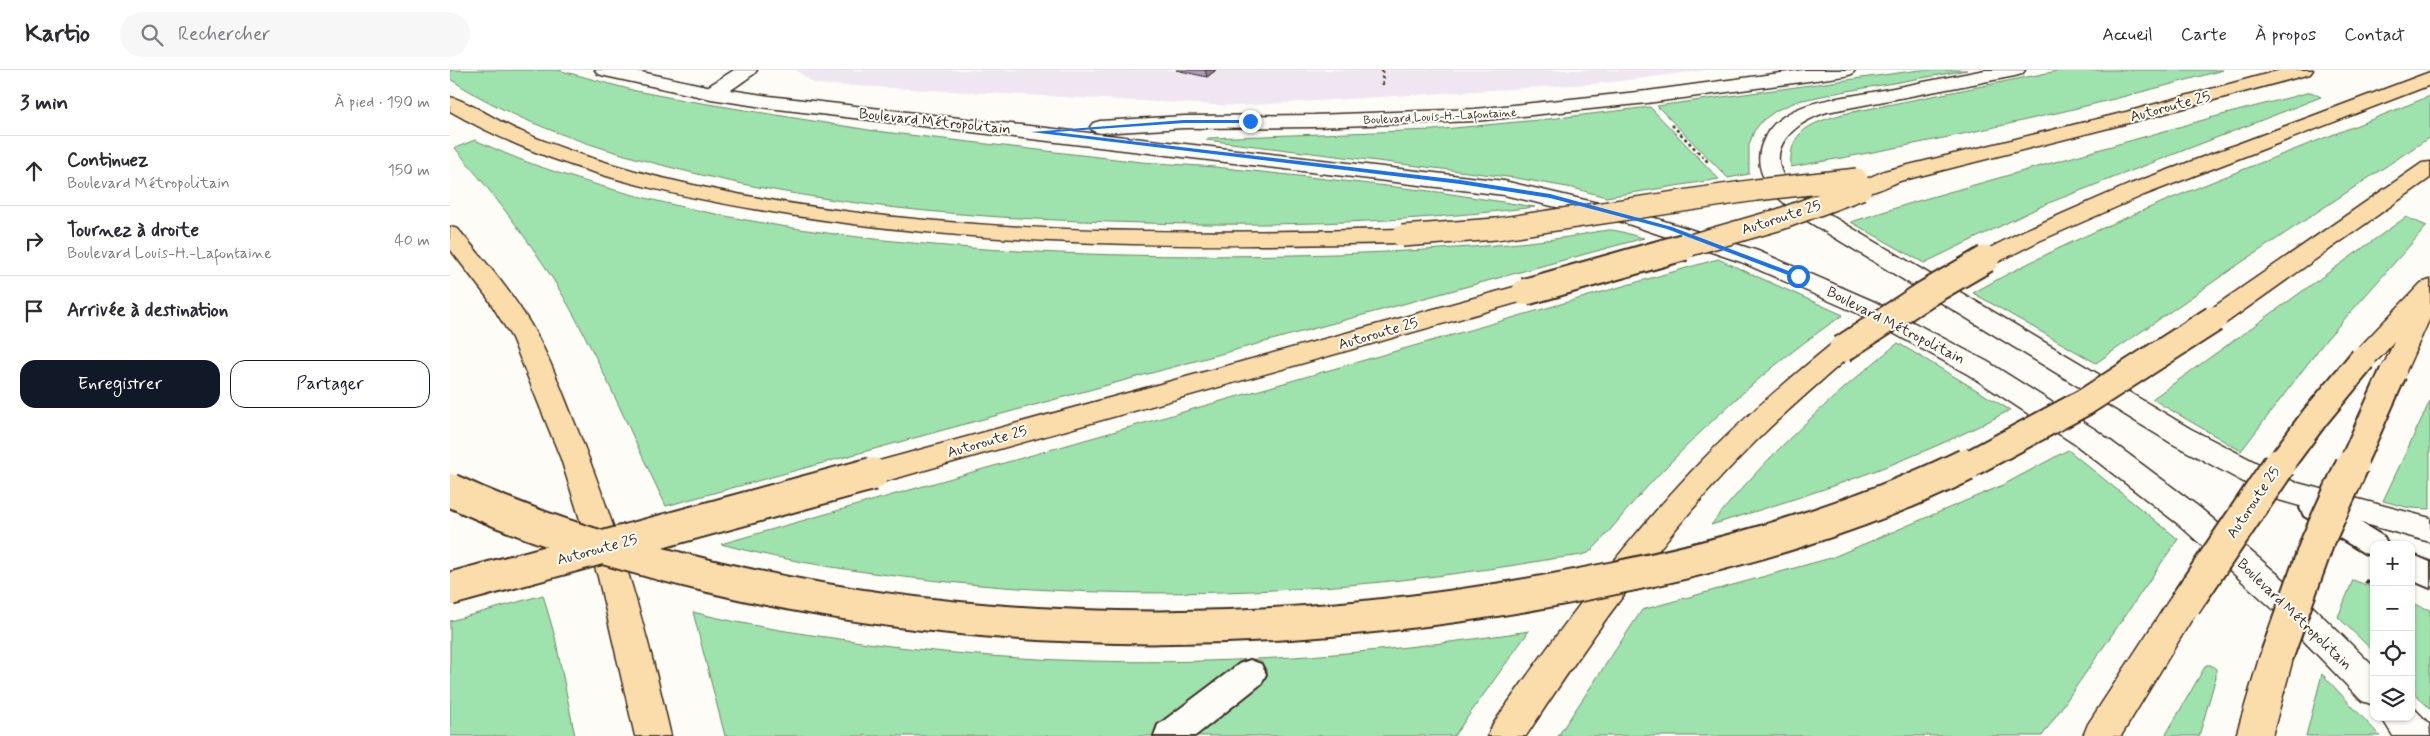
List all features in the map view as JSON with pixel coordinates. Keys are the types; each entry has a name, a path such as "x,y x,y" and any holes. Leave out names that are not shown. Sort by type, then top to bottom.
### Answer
{"highway":[{"name":"Autoroute 25","path":"450,589 872,474 1525,292 1781,218 1862,183 2133,116 2303,70"},
{"path":"1506,736 1550,668 1647,541 1697,484 1768,411 1842,349 1926,294 1986,259 2031,236 2136,190 2430,78"},
{"path":"450,103 489,124 531,142 644,180 744,201 839,217 955,228 1143,239 1292,239 1402,236 1496,229 1756,190 1862,183"},
{"path":"450,490 518,519 629,556 696,575 833,603 968,619 1060,626 1217,627 1386,615 1537,595 1614,580 1755,545 1852,514 1957,471 2093,399 2214,319 2430,168"},
{"path":"450,234 510,312 543,376 577,461 611,564 653,736"},
{"name":"Autoroute 25","path":"2101,736 2190,596 2303,430 2363,359 2430,288"},
{"path":"2254,736 2277,654 2317,543 2394,373 2430,288"}],"main road":[{"name":"Boulevard Métropolitain","path":"605,70 711,93 802,106 1460,182 1550,196 1669,228 1798,276 1945,348 2030,400 2092,442 2170,501 2299,614 2370,686"},
{"path":"711,93 747,70"},
{"name":"Boulevard Louis-H.-Lafontaine","path":"1034,132 1184,122 1349,121 1475,115 1647,97 1844,70"},
{"path":"2015,70 1826,107 1794,118 1783,126 1770,145 1769,168 1775,181 1796,203 1857,242 2181,436 2286,491 2430,530"},
{"path":"2403,721 2416,736"}],"lane":[{"path":"2286,491 2370,543"},
{"path":"2415,568 2430,576"},
{"path":"1170,736 1250,674"}],"shaded area":[{"path":"796,70 1707,70 1604,83 1237,106 815,84"}],"green space":[{"path":"450,70 558,70 636,91 875,131 1141,162 1215,167 1326,179 1438,192 1535,207 1377,221 1271,224 1057,220 893,208 784,192 730,181 677,169 588,144 531,122 476,95 450,79"},
{"path":"1920,70 1967,70 1798,101 1777,110 1763,120 1754,131 1749,145 1749,174 1728,178 1657,106"},
{"path":"2062,70 2223,70 2116,99 2008,124 1900,147 1791,167 1791,154 1798,136 1804,130 1821,121 1843,114"},
{"path":"2311,92 2321,97 2046,204 1924,263 1851,222 1921,200 2214,117"},
{"path":"2430,96 2430,137 2239,264 2096,363 1973,293 2084,236 2141,211"},
{"path":"1650,107 1719,179 1606,197 1573,188 1516,178 1206,140 1208,138 1433,130"},
{"path":"475,140 535,165 630,194 728,217 829,233 932,245 1034,252 1238,256 1337,254 1509,244 1609,230 1644,238 666,506 596,357 558,287 516,225 455,148"},
{"path":"2406,217 2427,226 2325,341 2241,451 2152,399"},
{"path":"1718,259 1843,315 1787,356 1709,424 1660,473 1588,553 1480,570 1374,583 1250,591 1125,593 1001,587 912,578 802,562 721,544"},
{"path":"1898,343 2010,410 1901,461 1788,501 1711,525 1776,452 1823,407"},
{"path":"2430,401 2430,509 2410,508 2383,501"},
{"path":"2068,450 2178,539 2042,736 1558,736 1642,610 1831,558 2003,485"},
{"path":"2353,580 2370,586 2370,648 2338,617"},
{"path":"543,595 555,637 575,736 450,736 450,621"},
{"path":"2415,604 2430,610 2430,709 2415,693"},
{"path":"693,612 789,631 932,651 1018,658 1103,661 1273,658 1444,643 1529,631 1454,736 725,736"},
{"path":"2206,665 2211,665 2216,669 2216,677 2199,736 2165,736"},
{"path":"2322,674 2380,736 2306,736"}],"route":[{"path":"1250,121 1184,122 1034,132 1460,182 1550,196 1669,228 1798,276"}]}
